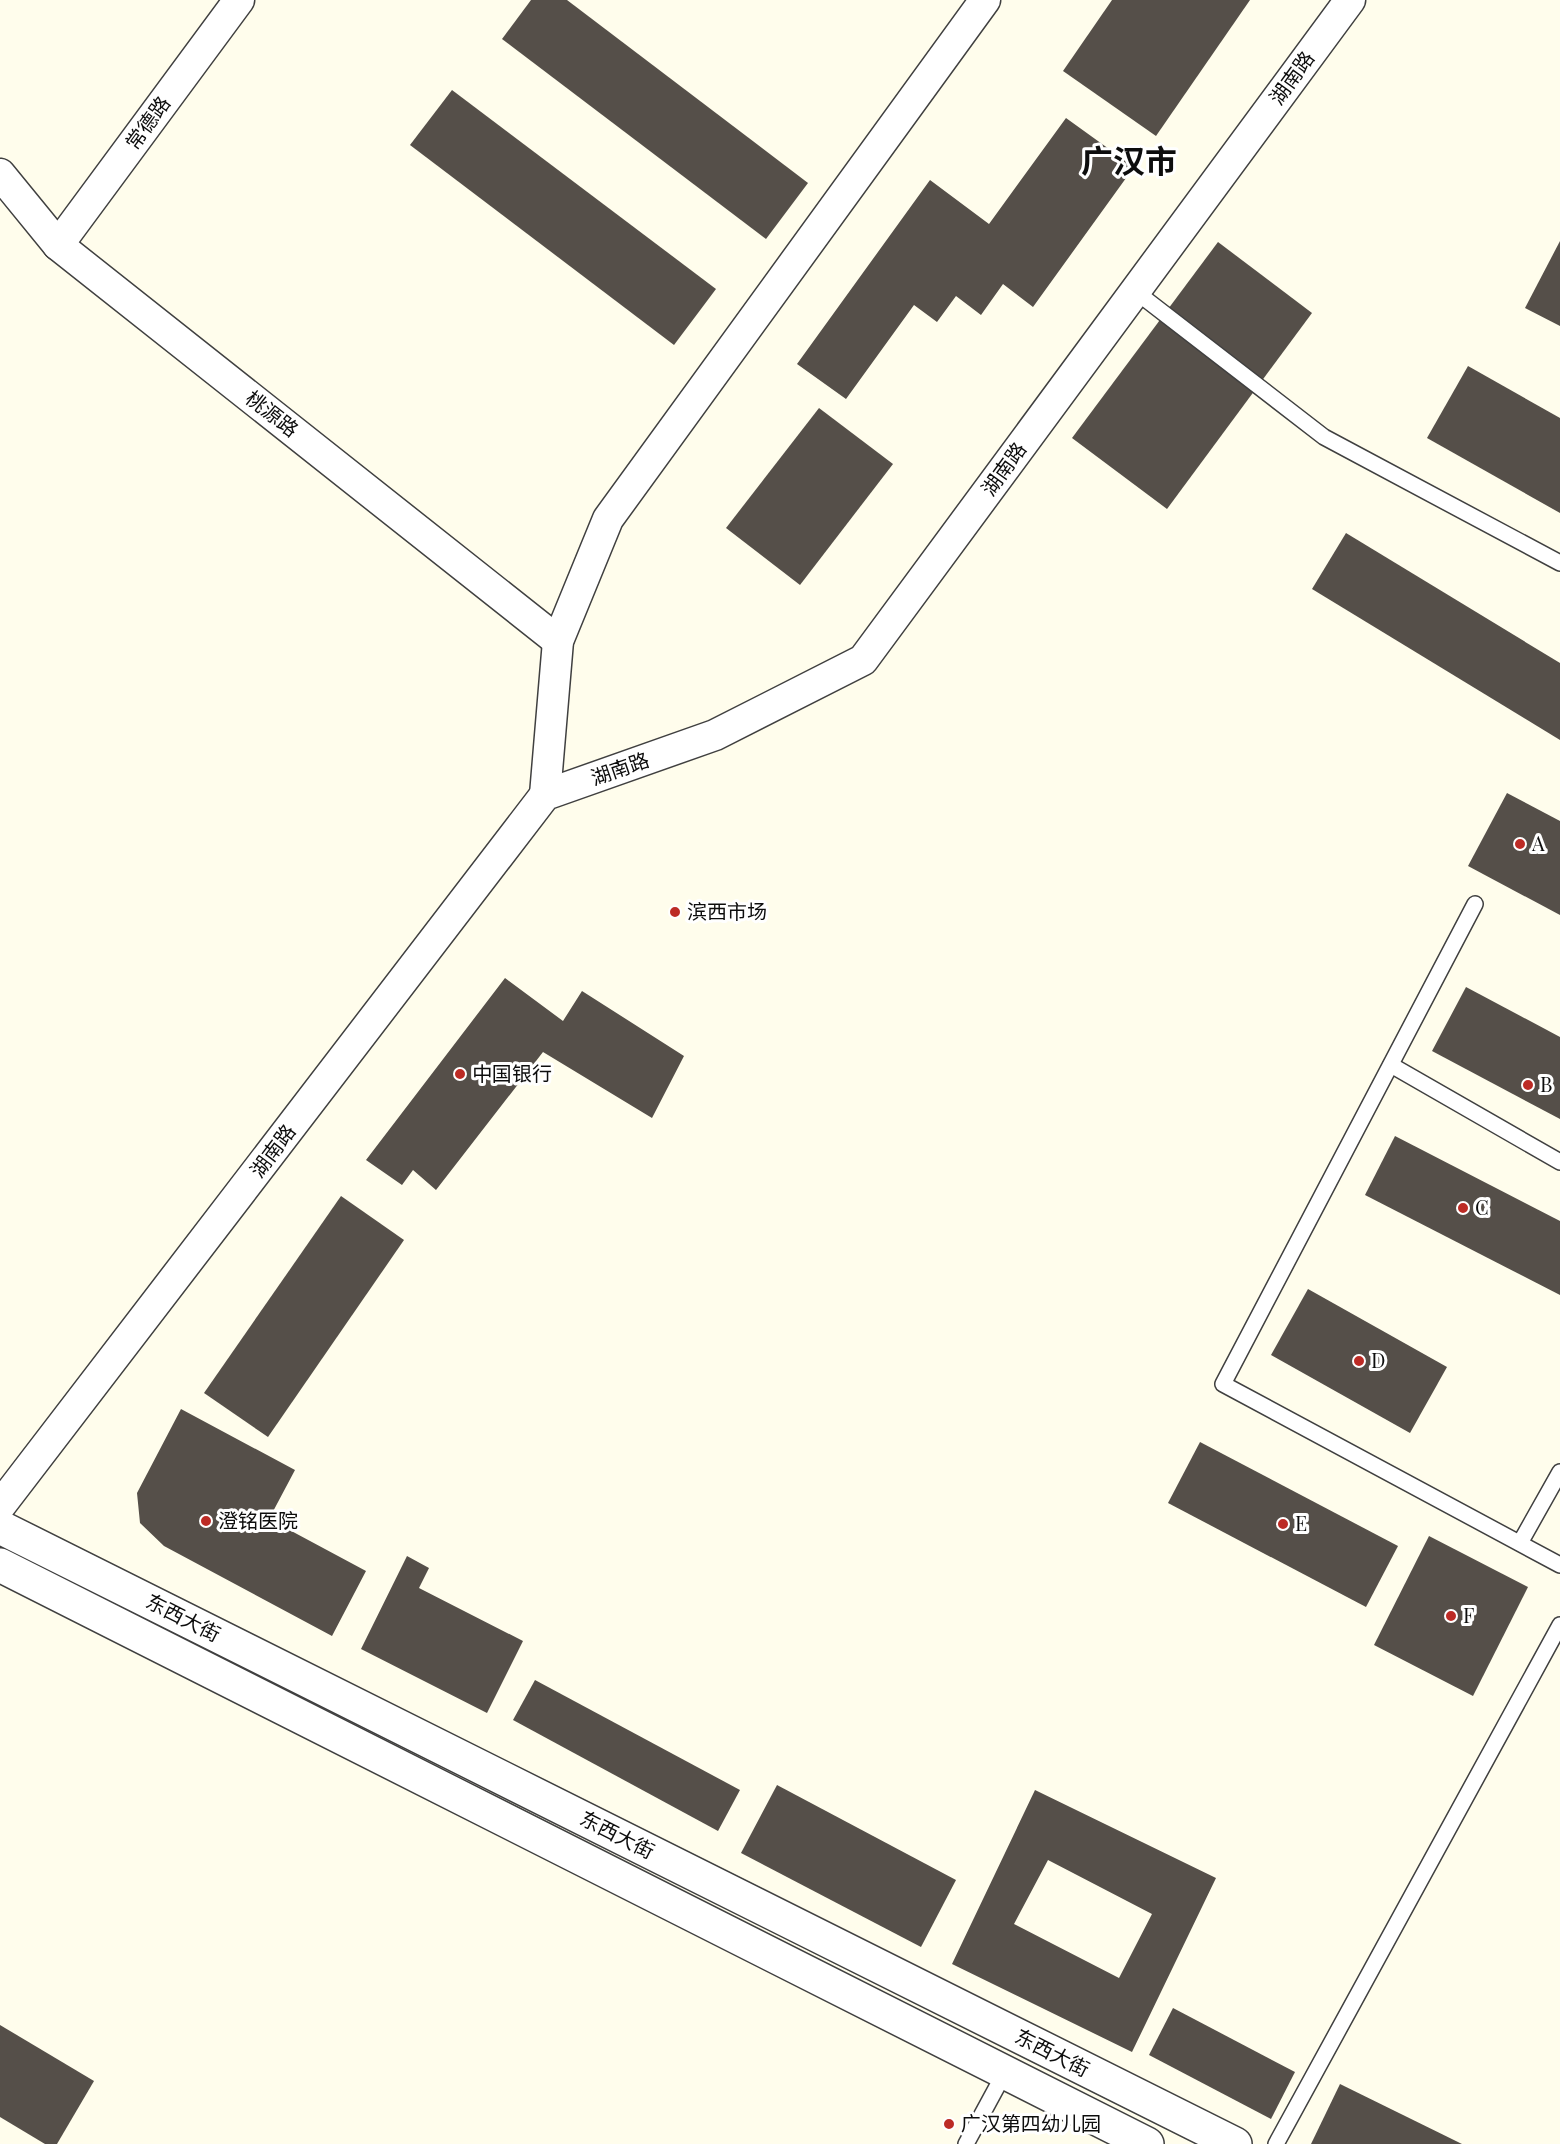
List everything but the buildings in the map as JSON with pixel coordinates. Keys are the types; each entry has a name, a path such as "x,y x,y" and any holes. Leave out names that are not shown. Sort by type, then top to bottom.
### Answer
{"street":[{"name":"常德路","path":"58,245 239,0"},
{"path":"545,795 558,641 608,519 985,0"},
{"name":"湖南路","path":"0,1506 545,795 715,735 863,660 1350,0"},
{"name":"桃源路","path":"0,174 58,245 558,641"},
{"name":"东西大街","path":"0,1527 1235,2144"},
{"name":"东西大街","path":"0,1565 1147,2144"}],"lane":[{"path":"1135,291 1324,437 1560,562"},
{"path":"1475,904 1223,1384 1560,1565"},
{"path":"1390,1065 1560,1162"},
{"path":"1520,1544 1560,1472"},
{"path":"1276,2144 1560,1625"},
{"path":"966,2144 1005,2072"}],"place":[{"name":"A","path":"1520,844"},
{"name":"滨西市场","path":"675,912"},
{"name":"中国银行","path":"460,1074"},
{"name":"B","path":"1528,1085"},
{"name":"C","path":"1463,1208"},
{"name":"D","path":"1359,1361"},
{"name":"澄铭医院","path":"206,1521"},
{"name":"E","path":"1283,1524"},
{"name":"F","path":"1451,1616"},
{"name":"广汉第四幼儿园","path":"949,2124"}],"district":[{"name":"广汉市","path":"1129,162"}]}
